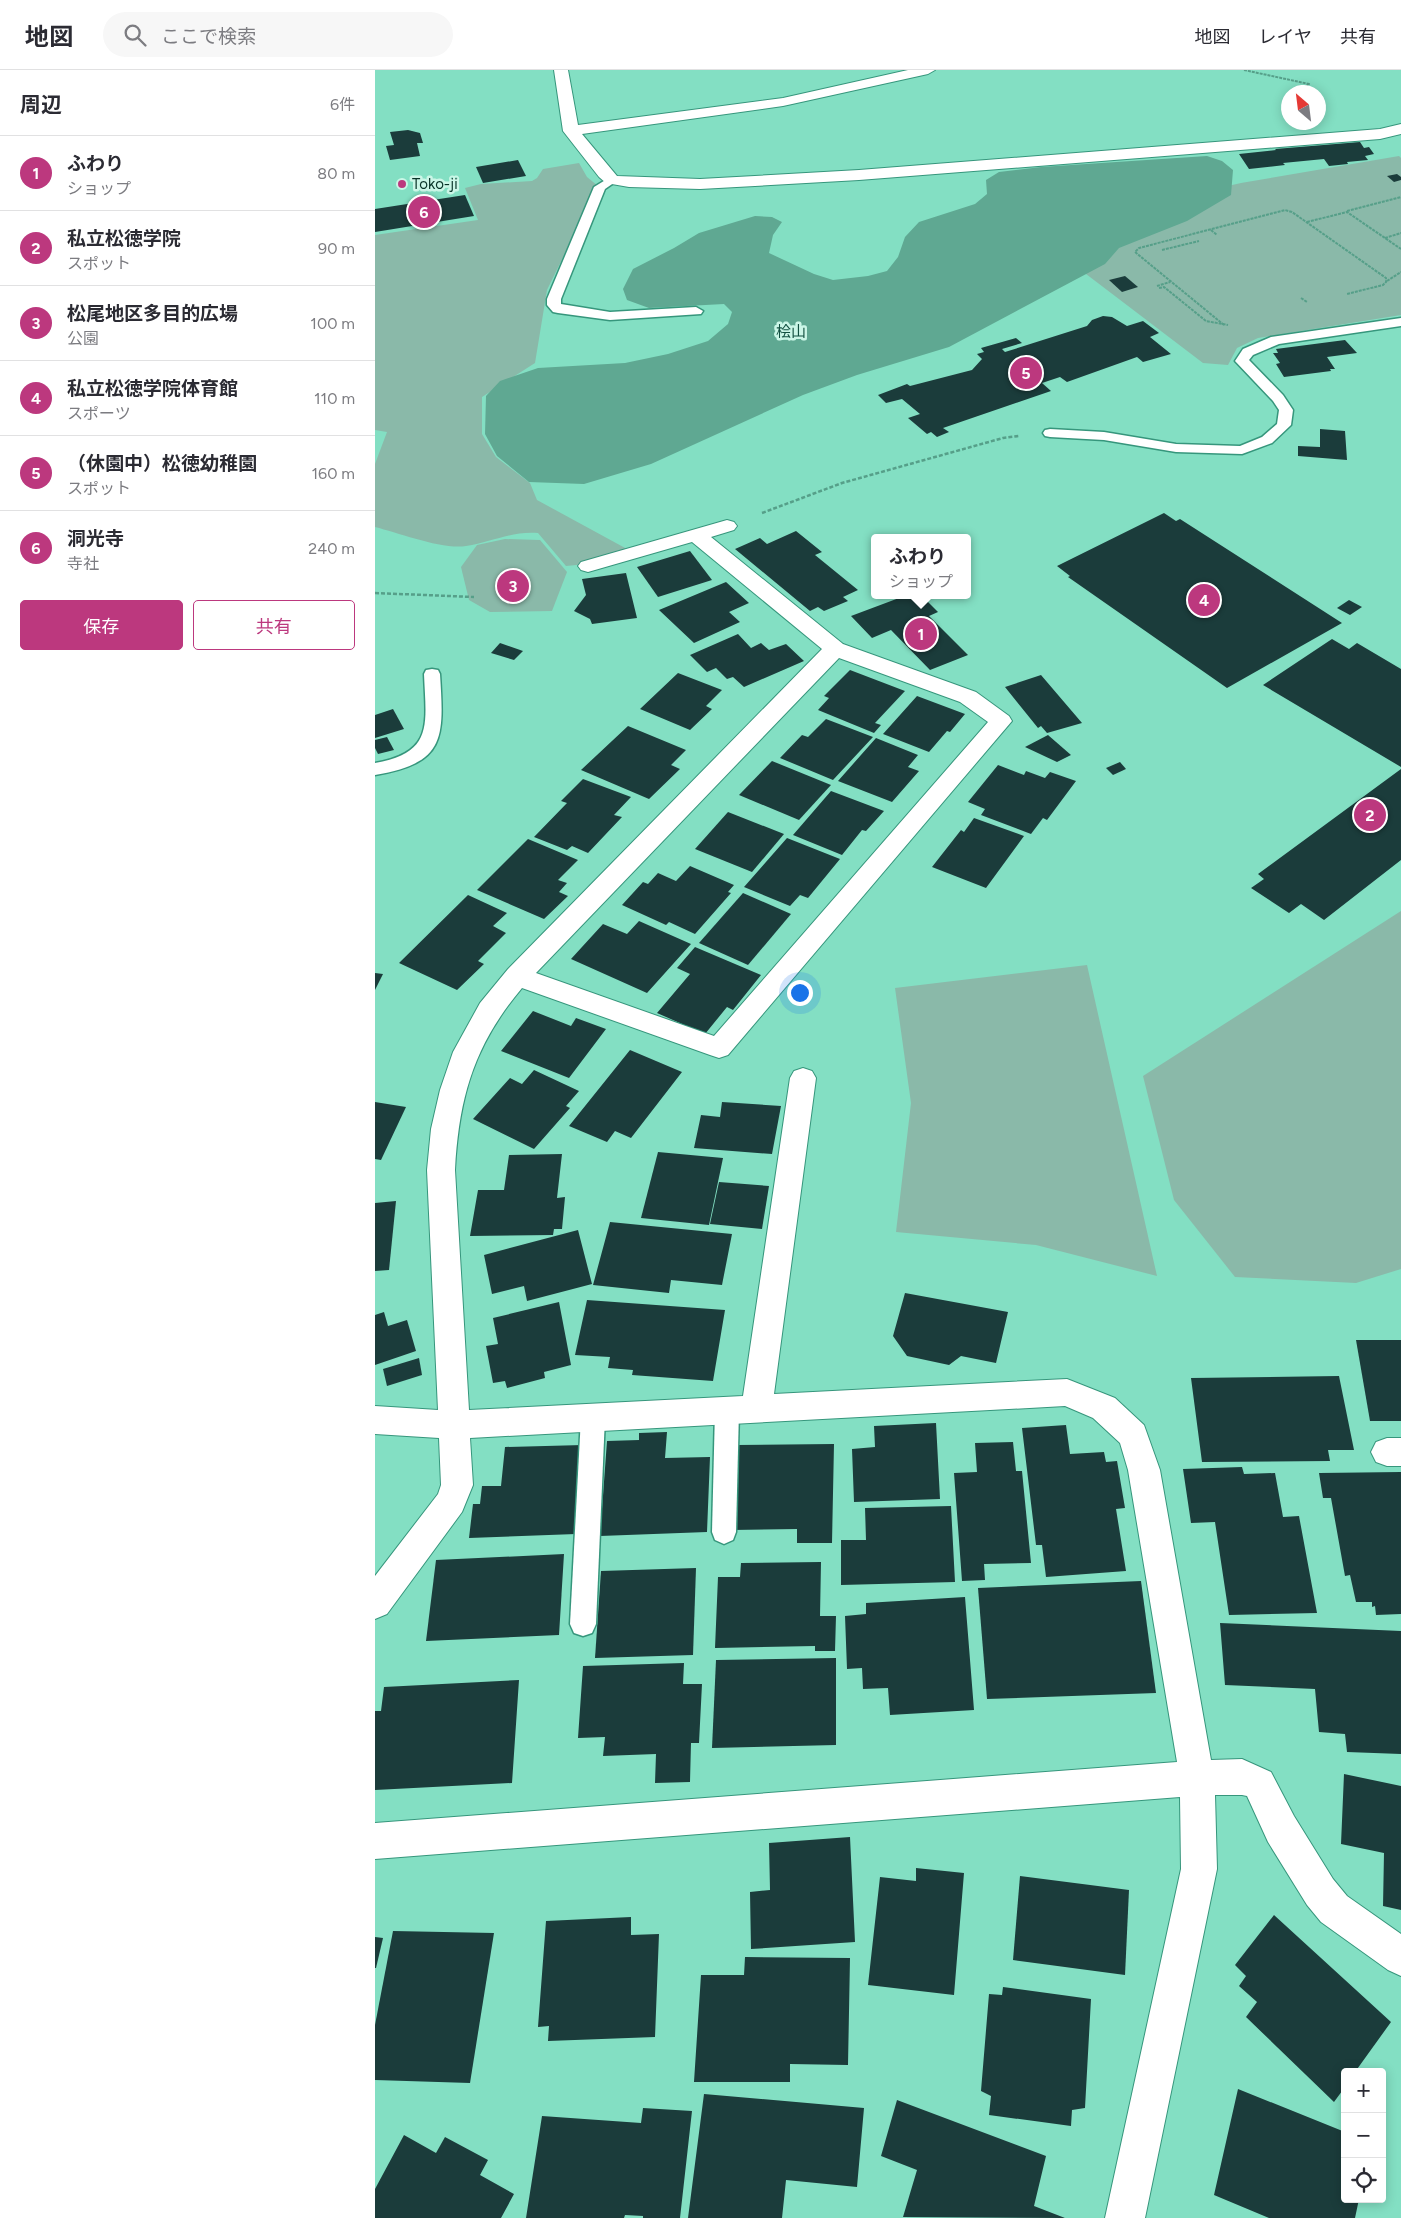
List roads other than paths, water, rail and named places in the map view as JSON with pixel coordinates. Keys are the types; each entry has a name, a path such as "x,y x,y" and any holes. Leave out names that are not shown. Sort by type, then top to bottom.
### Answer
{"street":[{"path":"561,70 571,131 599,168 612,180 629,182 700,184 839,176 1379,134 1401,129"},
{"path":"571,131 783,102 928,70"},
{"path":"1379,134 1394,144"},
{"path":"588,566 727,526"},
{"path":"517,976 719,1048 1001,721 968,697 835,649 697,536"},
{"path":"375,1603 451,1502 457,1485 441,1170 442,1134 449,1098 465,1055 487,1014 517,976 835,649"},
{"path":"742,1409 803,1078"},
{"path":"375,1420 454,1425 1067,1392 1104,1408 1133,1435 1145,1470 1197,1778 1199,1869 1125,2218"},
{"path":"375,1841 1197,1778 1242,1777 1259,1784 1271,1802 1281,1829 1319,1892 1334,1909 1401,1957"}],"lane":[{"path":"612,180 600,187 554,299 554,306 558,309 610,316 696,310"},
{"path":"1050,433 1104,436 1176,448 1242,450 1267,440 1284,425 1286,410 1278,398 1242,361 1248,352 1276,340 1401,322"},
{"path":"375,769 403,764 418,757 425,749 431,739 435,721 433,674"},
{"path":"724,1532 742,1409"},
{"path":"583,1624 593,1417"}],"place":[{"name":"Toko-ji","path":"402,184"},
{"name":"洞光寺","path":"424,212"},
{"name":"（休園中）松徳幼稚園","path":"1026,373"},
{"name":"松尾地区多目的広場","path":"513,586"},
{"name":"私立松徳学院体育館","path":"1204,600"},
{"name":"ふわり","path":"921,634"},
{"name":"私立松徳学院","path":"1370,815"}],"park label":[{"name":"桧山","path":"791,332"}]}
